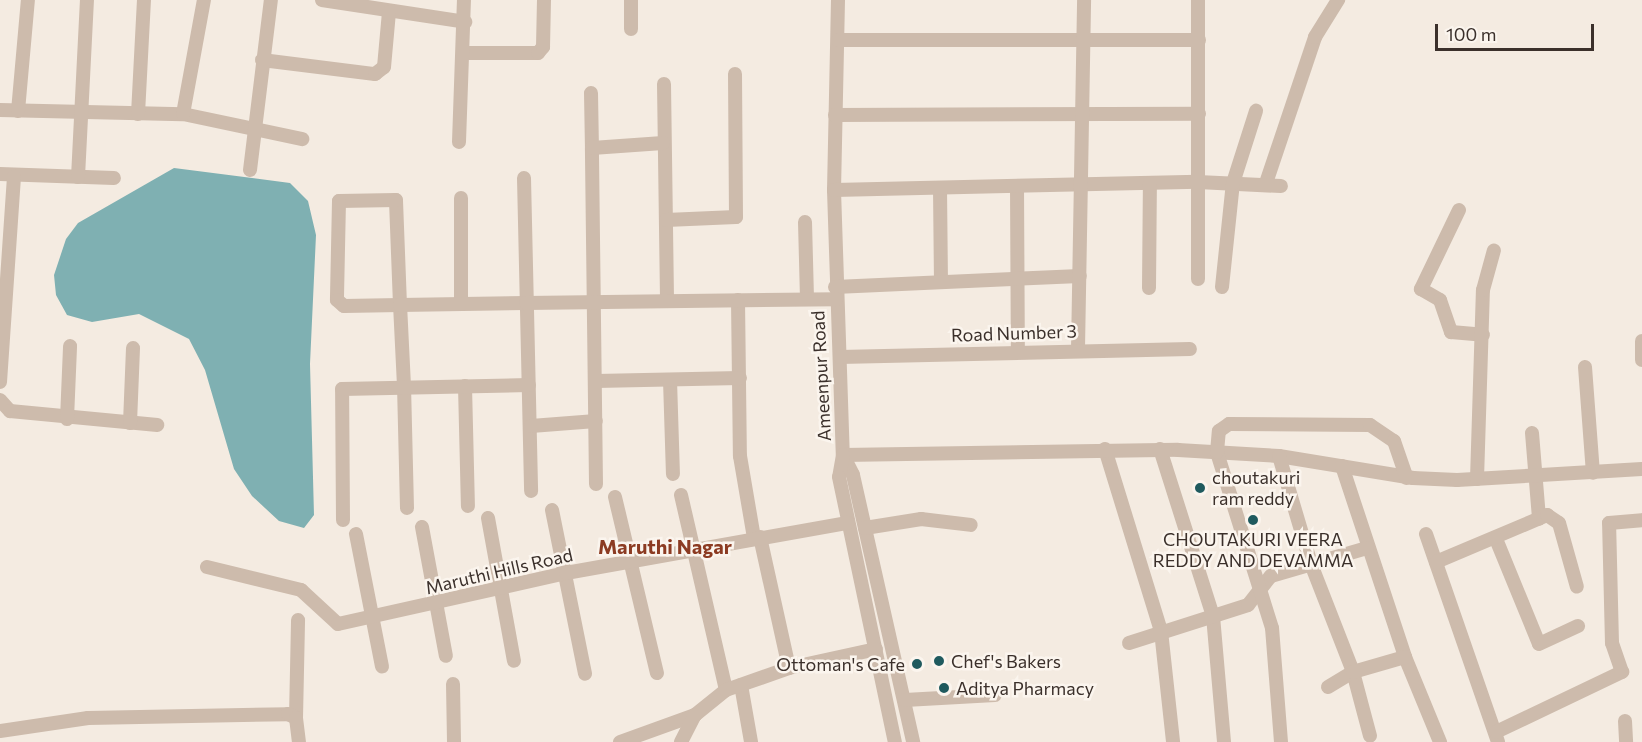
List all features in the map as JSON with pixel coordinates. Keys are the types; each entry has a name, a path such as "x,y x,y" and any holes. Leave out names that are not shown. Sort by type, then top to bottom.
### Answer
{"street":[{"path":"18,111 28,0"},
{"path":"78,177 87,0"},
{"path":"138,114 144,0"},
{"path":"183,114 204,0"},
{"path":"250,170 271,0"},
{"path":"331,0 389,12 465,22"},
{"path":"459,142 465,0"},
{"path":"464,53 538,53 543,47 544,0"},
{"path":"631,0 631,29"},
{"name":"Ameenpur Road","path":"838,0 834,190 835,293 840,357 843,455 865,528 913,742"},
{"path":"1078,349 1084,0"},
{"path":"1198,0 1198,279"},
{"path":"1266,183 1315,37 1338,0"},
{"path":"262,60 375,74 384,67 389,12"},
{"path":"838,40 1199,40"},
{"path":"666,220 736,217 735,74"},
{"path":"664,84 663,143 667,301"},
{"path":"591,93 596,484"},
{"path":"0,110 183,114 302,139"},
{"path":"1222,287 1233,183 1256,111"},
{"path":"835,115 1199,114"},
{"path":"592,148 663,143"},
{"path":"0,382 7,175 114,178"},
{"path":"524,178 531,491"},
{"path":"834,190 1198,182 1266,183 1281,186"},
{"path":"1149,288 1150,183"},
{"path":"1017,186 1018,350"},
{"path":"940,188 941,282"},
{"path":"461,198 462,304"},
{"path":"408,508 404,386 400,305 396,200 339,201 337,300 344,306 400,305 526,303 807,299 835,293 941,282 1080,276"},
{"path":"1459,210 1421,289 1440,300 1451,332 1483,335"},
{"path":"805,222 807,299"},
{"path":"1477,479 1483,290 1494,250"},
{"path":"738,300 740,456 757,538 789,668"},
{"path":"1642,341 1642,360"},
{"path":"67,419 70,346"},
{"path":"130,423 133,348"},
{"name":"Road Number 3","path":"840,357 1018,350 1190,349"},
{"path":"1585,367 1593,473"},
{"path":"596,381 740,378"},
{"path":"670,380 673,474"},
{"path":"343,520 340,391 404,386 529,385"},
{"path":"465,386 468,506"},
{"path":"0,400 10,411 67,419 157,425"},
{"path":"531,426 596,421"},
{"path":"1281,742 1272,628 1262,585 1217,452 1219,431 1229,424 1370,424 1394,441 1407,478"},
{"path":"1532,433 1539,519"},
{"path":"1105,449 1161,631 1173,742"},
{"path":"895,742 839,477 843,455 1160,449 1279,456 1407,478 1534,477 1642,469"},
{"path":"1160,449 1213,616 1224,742"},
{"path":"1279,456 1311,564 1353,672 1370,736"},
{"path":"1342,466 1367,548 1405,657 1440,742"},
{"path":"681,495 726,690"},
{"path":"615,497 657,673"},
{"path":"552,510 585,674"},
{"path":"1436,562 1496,539 1547,515 1559,524 1577,587"},
{"path":"488,518 514,661"},
{"path":"865,528 921,519 971,525"},
{"path":"1426,534 1497,739 1622,672 1612,643 1609,523 1642,520"},
{"name":"Maruthi Hills Road","path":"207,567 301,590 338,624 500,590 566,573 848,523"},
{"path":"422,526 446,656"},
{"path":"356,534 382,666"},
{"path":"1496,539 1539,644 1578,626"},
{"path":"1129,643 1257,600 1262,585 1311,564 1367,548"},
{"path":"298,620 296,718 299,742"},
{"path":"620,742 695,715 726,690 789,668 876,649"},
{"path":"1328,687 1353,672 1405,657"},
{"path":"453,684 454,742"},
{"path":"741,685 751,742"},
{"path":"886,693 995,695"},
{"path":"0,731 88,718 288,714 296,718"},
{"path":"681,742 695,715"},
{"path":"1625,721 1626,742"}],"water":[{"path":"174,168 290,183 308,201 316,235 310,364 314,515 304,528 279,521 252,496 234,469 205,370 189,339 139,314 92,322 67,315 56,295 54,275 66,239 78,223"}],"place":[{"name":"choutakuri ram reddy","path":"1200,488"},
{"name":"CHOUTAKURI VEERA REDDY AND DEVAMMA","path":"1253,520"},
{"name":"Chef's Bakers","path":"939,661"},
{"name":"Ottoman's Cafe","path":"917,664"},
{"name":"Aditya Pharmacy","path":"944,688"}],"district":[{"name":"Maruthi Nagar","path":"665,546"}]}
